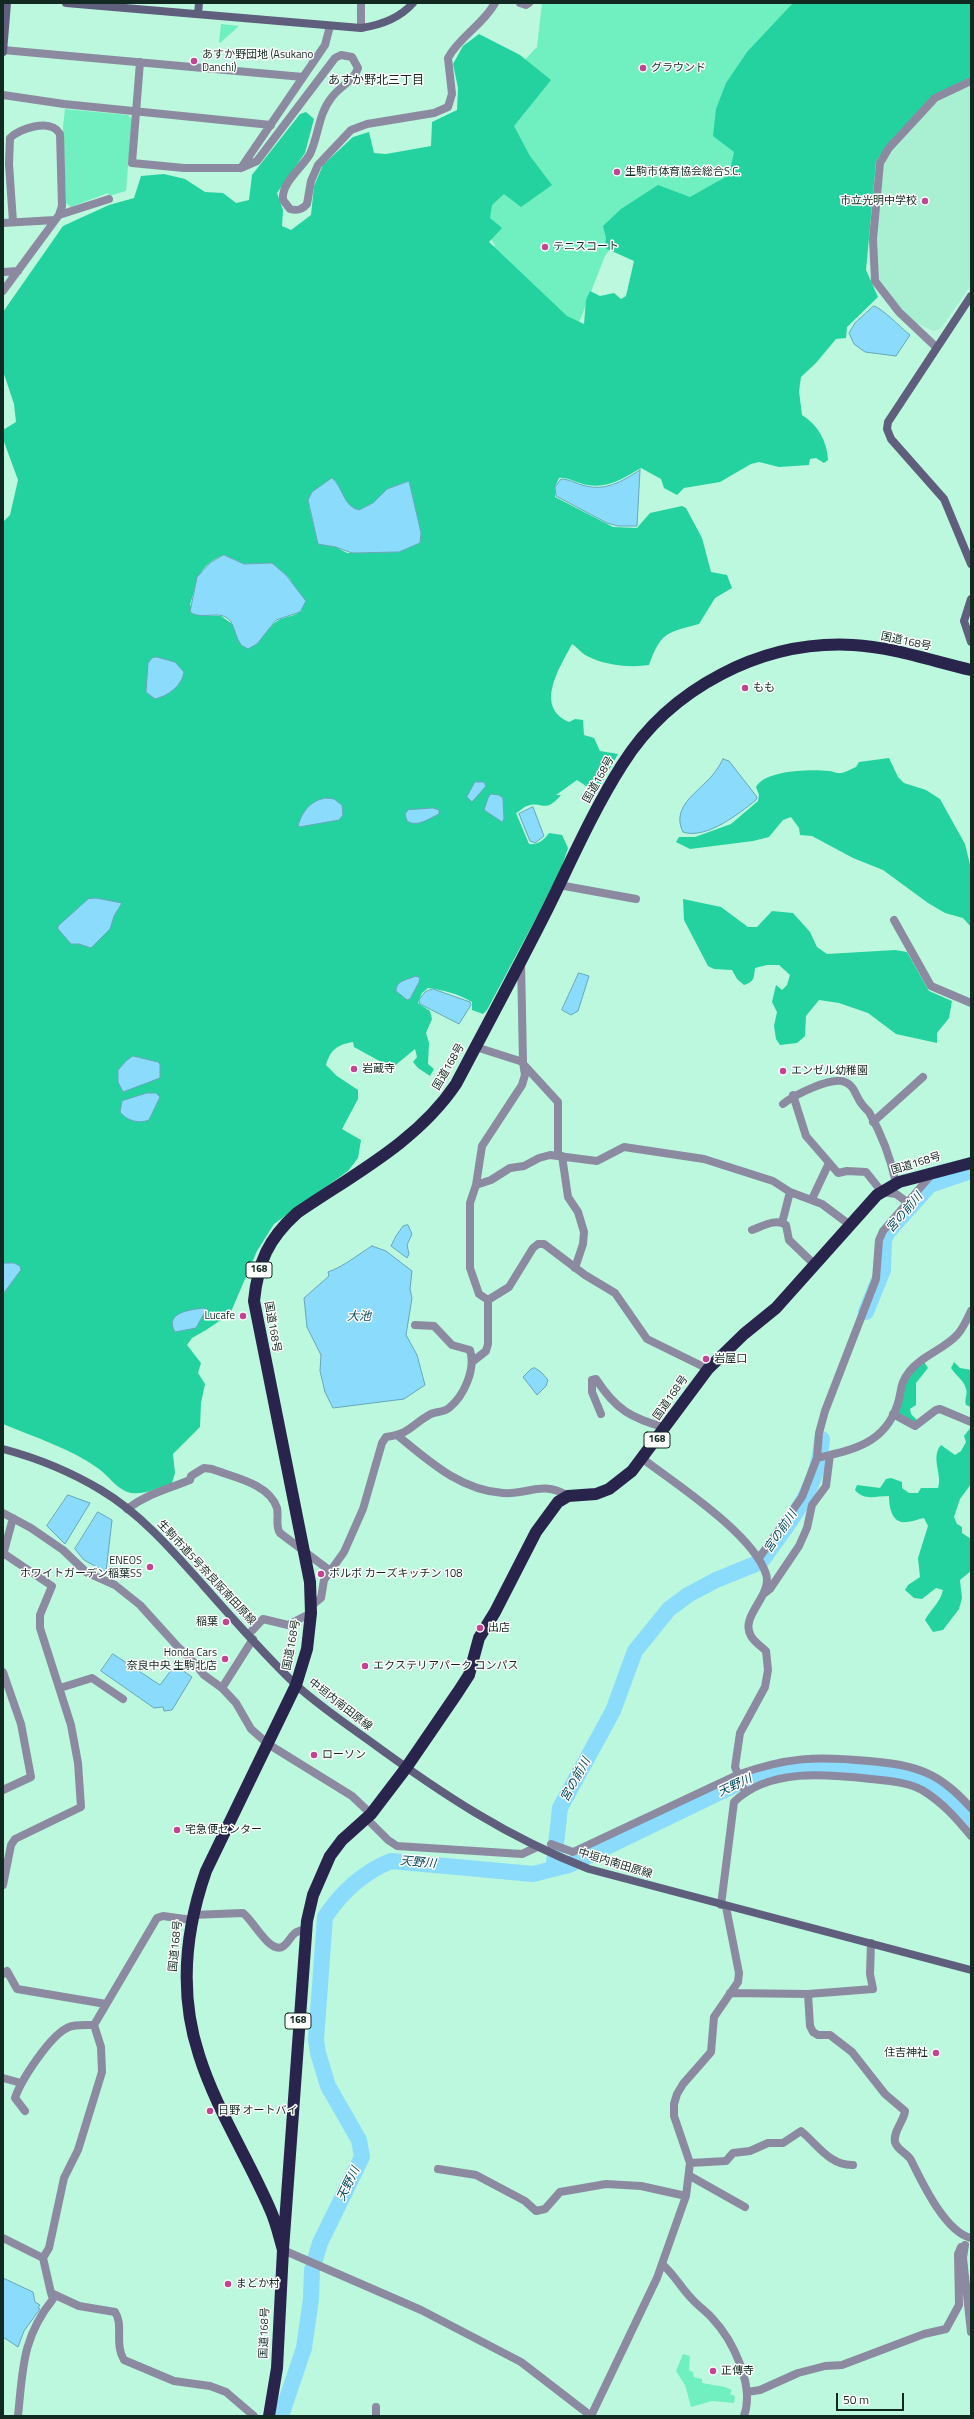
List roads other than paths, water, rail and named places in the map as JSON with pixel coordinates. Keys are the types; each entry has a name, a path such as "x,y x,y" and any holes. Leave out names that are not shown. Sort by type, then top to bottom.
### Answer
{"highway":[{"name":"国道168号","path":"283,2250 271,2211 208,2078 199,2055 188,2010 186,1988 186,1961 192,1917 206,1871 296,1685 307,1649 311,1610 310,1582 254,1301 260,1263 278,1232 297,1213 406,1140 442,1105 456,1084 622,765 659,718 706,682 766,656 825,646 852,645 880,648 971,670"},
{"name":"国道168号","path":"269,2416 277,2368 283,2250 306,1928 313,1895 330,1856 342,1840 369,1816 406,1768 469,1675 479,1638 495,1612 536,1532 558,1502 568,1496 596,1494 609,1489 632,1471 666,1428 708,1368 744,1334 776,1308 850,1225 882,1192 896,1183 971,1163"}],"street":[{"path":"7,3 3,51 302,77"},
{"path":"66,3 361,28 382,24 402,13 413,3"},
{"path":"198,14 199,3"},
{"path":"361,3 361,28"},
{"path":"140,62 132,163 184,168 246,168 257,161 335,58 340,55 352,57 358,68 356,73 332,97 324,109 310,154 284,190 283,200 290,209 304,208 307,204 313,173 318,165 351,130 367,124 434,113 448,106 452,94 448,58 456,47 490,12 495,3"},
{"path":"520,3 526,5 529,3"},
{"path":"241,168 325,45 330,26"},
{"path":"936,347 904,317 875,280 873,239 880,163 889,148 935,98 971,81"},
{"path":"3,95 69,104 271,125"},
{"path":"3,291 57,217 62,199 60,134 54,128 38,126 15,132 10,138 9,164 13,222"},
{"path":"3,223 57,217 109,199"},
{"path":"3,272 18,271"},
{"path":"971,296 888,422 887,429 891,439 944,499 971,564"},
{"path":"971,599 964,621 971,642"},
{"path":"559,885 636,899"},
{"path":"894,920 931,986 971,1003"},
{"path":"488,1300 479,1294 470,1268 470,1203 476,1185 482,1146 520,1090 525,1075 520,961"},
{"path":"476,1046 524,1063 535,1079 558,1102 560,1156 568,1197 580,1217 584,1232 583,1244 575,1268"},
{"path":"872,1122 923,1077"},
{"path":"783,1104 793,1095 836,1080 844,1081 852,1086 872,1122 892,1166 896,1183"},
{"path":"793,1095 806,1136 838,1173 847,1171 866,1172 882,1192 896,1194 907,1202"},
{"path":"476,1185 491,1180 510,1168 524,1166 539,1158 560,1156 597,1161 624,1147 704,1159 773,1180 790,1192 812,1199 850,1225"},
{"path":"812,1199 829,1163"},
{"path":"948,1168 971,1170"},
{"path":"760,1561 802,1497 817,1458 819,1433 825,1411 876,1279 879,1240 883,1231 933,1172"},
{"path":"782,1222 790,1192"},
{"path":"752,1230 774,1222 782,1222 786,1225 789,1240 815,1265"},
{"path":"488,1300 509,1287 533,1248 538,1244 544,1244 575,1268 615,1293 647,1339 708,1368"},
{"path":"472,1362 486,1351 488,1344 488,1300"},
{"path":"817,1458 871,1442 893,1414 898,1405 899,1392 908,1373 914,1366 958,1334 971,1311"},
{"path":"222,1688 263,1619 293,1625 311,1610 321,1598 324,1580 344,1552 363,1509 382,1443 386,1437 402,1435 430,1414 448,1409 463,1390 472,1370 470,1350 452,1345 434,1326 415,1325"},
{"path":"601,1414 592,1392 592,1380 596,1379 609,1399 620,1408 650,1423 666,1428"},
{"path":"893,1414 915,1426 936,1410 940,1409 971,1422"},
{"path":"397,1436 440,1469 470,1487 505,1494 544,1488 560,1491 568,1496"},
{"name":"生駒市道5号奈良阪南田原線","path":"3,1449 80,1478 103,1491 127,1509 168,1546 296,1685"},
{"path":"764,1595 770,1589 801,1541 812,1505 826,1486 830,1455"},
{"path":"643,1459 713,1513 751,1547 760,1561 766,1576 767,1586 764,1595 751,1618 749,1632 752,1638 766,1651 768,1670 761,1697 740,1733 735,1767 745,1792"},
{"path":"127,1509 141,1498 154,1492 169,1489 190,1480 191,1476 204,1468 212,1469 260,1488 276,1507 278,1529 280,1533 330,1570"},
{"path":"3,1513 31,1528 62,1550 86,1572 115,1585 140,1605 178,1647 192,1659 204,1675 222,1688 236,1703 251,1729 268,1744 352,1796 388,1840 397,1846 522,1854 535,1848"},
{"path":"3,1885 11,1845 16,1838 81,1807 78,1763 71,1725 40,1628 40,1615 52,1586 3,1554 13,1518"},
{"path":"3,1672 21,1724 31,1777 3,1790"},
{"path":"60,1688 92,1678 123,1699"},
{"name":"中垣内南田原線","path":"296,1685 406,1768 500,1830 535,1848 589,1870 971,1970"},
{"path":"551,1844 573,1852 737,1775 782,1760 816,1757 893,1763 932,1775 957,1793 971,1808"},
{"path":"283,2250 421,2310 521,2362 591,2416 662,2264 686,2196 690,2176 690,2162 674,2116 674,2104 683,2084 711,2052 714,2017 738,1982 739,1973 723,1906 734,1802 745,1792 778,1780 805,1776 830,1775 896,1782 920,1789 936,1799 971,1836"},
{"path":"18,2416 26,2348 33,2331 53,2299 43,2258 49,2248 64,2178 78,2150 102,2072 101,2046 94,2025 106,2004 157,1918 163,1916 192,1917 243,1913 255,1924 266,1941 271,1946 276,1948 282,1947 294,1934 306,1928"},
{"path":"730,1993 808,1994 873,1989 870,1974 871,1943"},
{"path":"3,1974 8,1971 17,1989 106,2004"},
{"path":"747,2392 760,2390 798,2373 825,2366 842,2365 924,2334 946,2329 959,2305 958,2254 961,2247 964,2246 970,2238 960,2233 931,2200 910,2159 896,2144 894,2137 905,2111 885,2094 852,2052 830,2035 818,2035 813,2032 810,2026 808,1994"},
{"path":"25,2111 15,2098 21,2083 44,2048 69,2027 94,2025"},
{"path":"3,2078 21,2083"},
{"path":"690,2162 726,2161 733,2153 750,2151 768,2143 783,2143 801,2131 827,2155 846,2165 853,2165"},
{"path":"438,2169 476,2176 525,2201 536,2211 545,2209 560,2192 606,2184 641,2186 686,2196"},
{"path":"690,2176 745,2207"},
{"path":"3,2238 43,2258"},
{"path":"964,2246 968,2310 971,2332"},
{"path":"662,2264 674,2274 692,2299 713,2318 728,2339 746,2379 748,2405 744,2416"},
{"path":"51,2293 79,2306 115,2312 118,2317 118,2346 124,2360 130,2364 156,2372 174,2381 219,2389 237,2400 254,2416"},
{"path":"376,2407 376,2416"}],"water":[{"path":"874,306 887,314 910,335 896,356 865,352 854,344 849,333 855,323"},
{"path":"640,470 637,526 618,526 607,523 556,496 555,487 561,479 590,487 598,487 612,485"},
{"path":"332,478 339,486 346,501 354,508 359,510 373,503 387,489 409,481 421,533 420,543 399,552 352,553 336,547 318,544 308,500 312,492"},
{"path":"224,555 244,564 272,563 286,575 306,601 300,612 276,620 257,644 248,649 241,645 231,622 227,618 217,615 200,615 190,612 197,577 210,563"},
{"path":"157,657 175,662 184,672 183,677 174,690 160,698 155,699 146,692 148,663 152,658"},
{"path":"723,759 729,761 757,797 756,800 732,818 712,829 702,832 683,832 680,824 680,817 685,804 711,777"},
{"path":"475,782 484,782 486,786 472,802 467,797"},
{"path":"491,794 499,795 503,798 504,819 502,822 484,810"},
{"path":"327,798 334,799 342,805 343,815 339,820 298,826 302,815 312,803"},
{"path":"533,807 544,836 535,843 530,841 519,814"},
{"path":"433,808 439,810 439,814 428,820 419,823 411,823 407,821 405,814 408,810"},
{"path":"96,898 122,903 114,916 110,929 91,948 79,944 71,944 58,929 58,926 88,899"},
{"path":"579,973 589,976 578,1011 571,1015 562,1010"},
{"path":"416,976 420,978 419,982 410,999 407,1000 396,991 396,987 400,982"},
{"path":"433,989 470,1002 471,1005 459,1024 420,1004 419,1000 425,992"},
{"path":"133,1056 158,1062 160,1064 160,1078 123,1092 118,1082 118,1070"},
{"path":"147,1093 156,1093 160,1097 149,1120 141,1122 133,1121 126,1118 120,1112 122,1101"},
{"path":"408,1225 412,1234 407,1245 409,1254 407,1258 391,1246 403,1226"},
{"name":"大池","path":"372,1246 386,1251 412,1271 410,1289 412,1298 406,1335 417,1355 425,1385 404,1399 333,1408 325,1392 320,1371 321,1355 307,1327 304,1298 329,1276 328,1272 345,1264"},
{"path":"3,1263 14,1263 20,1266 21,1270 3,1294"},
{"path":"204,1308 206,1310 196,1328 175,1332 173,1320 176,1316 186,1311"},
{"path":"535,1368 548,1380 546,1386 537,1395 523,1377 531,1369"},
{"path":"68,1495 90,1503 65,1544 47,1526"},
{"path":"98,1512 112,1520 106,1572 84,1560 75,1549"},
{"path":"113,1654 160,1685 175,1665 192,1677 172,1710 164,1711 163,1707 154,1708 101,1671"},
{"path":"3,2278 33,2292 35,2302 40,2305 38,2308 40,2309 24,2331 18,2347 3,2337"}],"waterway":[{"name":"宮の前川","path":"866,1312 883,1270 884,1240 887,1233 930,1185 971,1171"},
{"name":"宮の前川","path":"554,1863 560,1808 613,1711 635,1651 669,1609 688,1595 716,1580 758,1563 764,1558 802,1503 815,1473 820,1457 822,1439"},
{"name":"天野川","path":"281,2416 304,2348 311,2299 312,2270 320,2243 362,2157 359,2140 328,2086 318,2053 316,2040 325,1917 338,1900 362,1877 391,1861 533,1874 569,1865 745,1780 761,1774 789,1767 835,1765 872,1768 904,1773 924,1780 939,1789 971,1820"}],"place":[{"name":"あすか野団地 (Asukano Danchi)","path":"194,61"},
{"name":"グラウンド","path":"643,68"},
{"name":"生駒市体育協会総合S.C.","path":"617,172"},
{"name":"市立光明中学校","path":"925,201"},
{"name":"テニスコート","path":"545,247"},
{"name":"もも","path":"745,688"},
{"name":"岩蔵寺","path":"354,1069"},
{"name":"エンゼル幼稚園","path":"783,1071"},
{"name":"Lucafe","path":"243,1316"},
{"name":"岩屋口","path":"706,1359"},
{"name":"ENEOS ホワイトガーデン稲葉SS","path":"150,1567"},
{"name":"ボルボ カーズキッチン 108","path":"321,1574"},
{"name":"稲葉","path":"226,1622"},
{"name":"出店","path":"480,1628"},
{"name":"Honda Cars 奈良中央 生駒北店","path":"225,1659"},
{"name":"エクステリアパーク コンパス","path":"365,1666"},
{"name":"ローソン","path":"314,1755"},
{"name":"宅急便センター","path":"177,1830"},
{"name":"住吉神社","path":"936,2053"},
{"name":"日野 オートバイ","path":"210,2111"},
{"name":"まどか村","path":"228,2284"},
{"name":"正傳寺","path":"713,2371"}],"district":[{"name":"あすか野北三丁目","path":"376,81"}]}
